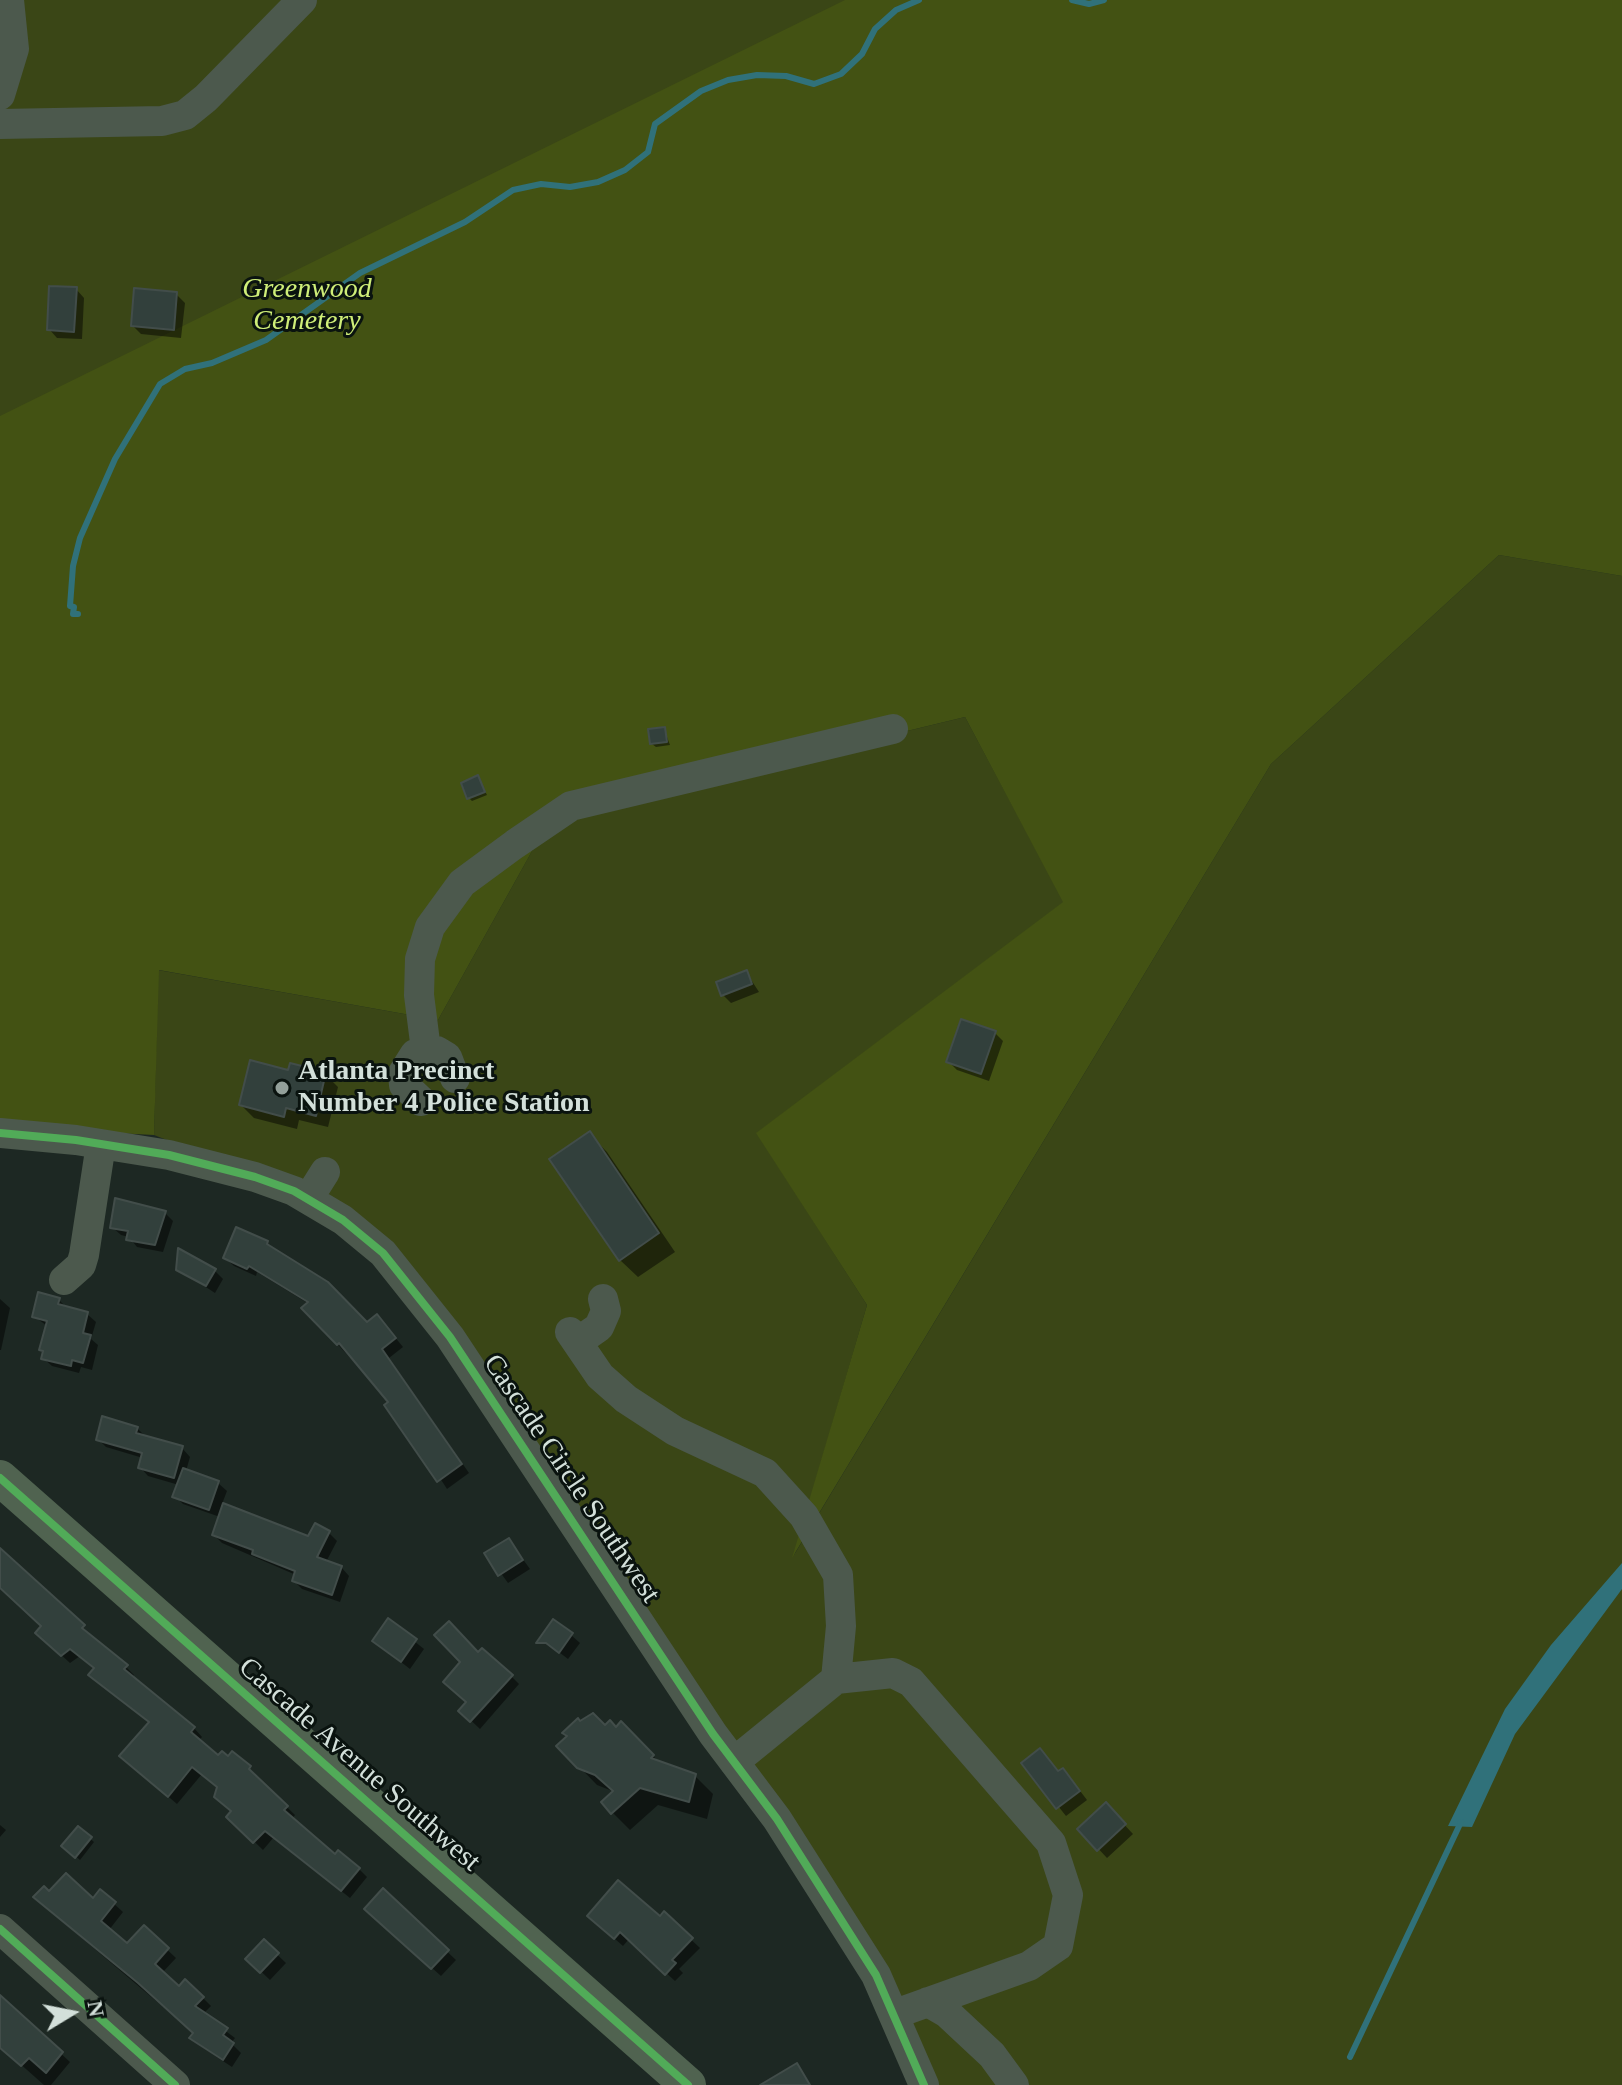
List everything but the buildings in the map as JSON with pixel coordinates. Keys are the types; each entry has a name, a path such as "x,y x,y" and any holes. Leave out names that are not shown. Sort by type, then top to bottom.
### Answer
{"main road":[{"name":"Cascade Avenue Southwest","path":"0,1478 674,2081"}],"street":[{"path":"0,95 14,49 9,0"},
{"path":"0,124 162,121 185,115 206,98 302,0"},
{"path":"426,1050 419,995 420,959 430,927 462,883 515,844 571,806 893,729"},
{"path":"426,1050 447,1057 455,1078"},
{"path":"421,1101 411,1095 403,1073 407,1062 426,1050"},
{"name":"Cascade Circle Southwest","path":"0,1133 101,1144 200,1150 308,1199 343,1220 383,1253 450,1337 734,1762 786,1832 876,1975 924,2085"},
{"path":"64,1280 81,1265 84,1255 101,1144"},
{"path":"308,1199 325,1172"},
{"path":"603,1299 606,1311 599,1327 574,1336 600,1376 626,1399 675,1431 765,1473 804,1516 838,1575 841,1626 836,1679"},
{"path":"734,1762 836,1679 893,1673 911,1682 1051,1843 1068,1895 1058,1946 1029,1966 895,2014"},
{"path":"0,1929 175,2085"},
{"path":"928,2002 947,2013 992,2055 1014,2085"}],"green space":[{"name":"Greenwood Cemetery","path":"0,0 987,0 0,1116"},
{"path":"845,0 1622,0 1622,576 1499,555 1271,764 792,1558 867,1305 756,1133 1063,902 965,717 551,817 438,1020 159,970 154,1135 0,1127 0,416"},
{"path":"1499,555 1622,576 1622,2085 926,2085 908,2034 401,1279 290,1188 154,1135 158,970 438,1020 551,817 965,717 1064,902 757,1133 867,1305 794,1555 1271,764"}],"water":[{"path":"1622,1563 1622,1589 1515,1734 1472,1827 1448,1826 1505,1709 1551,1645"}],"waterway":[{"path":"78,614 73,614 74,607 70,606 73,566 80,538 115,459 160,384 185,369 212,363 266,340 360,273 465,222 513,190 541,184 570,187 598,182 625,170 648,152 655,124 701,91 728,80 757,75 786,76 814,84 841,74 862,54 875,29 896,10 919,0"},
{"path":"1072,0 1089,4 1104,0"},
{"path":"1350,2057 1461,1822"}],"cycle path":[{"path":"0,1133 76,1140 169,1155 255,1177 294,1191 343,1220 383,1253 450,1337 713,1734 777,1819 876,1975 924,2085"},
{"path":"0,1478 688,2085"},
{"path":"0,1929 175,2085"}],"place":[{"name":"Atlanta Precinct Number 4 Police Station","path":"282,1088"}]}
